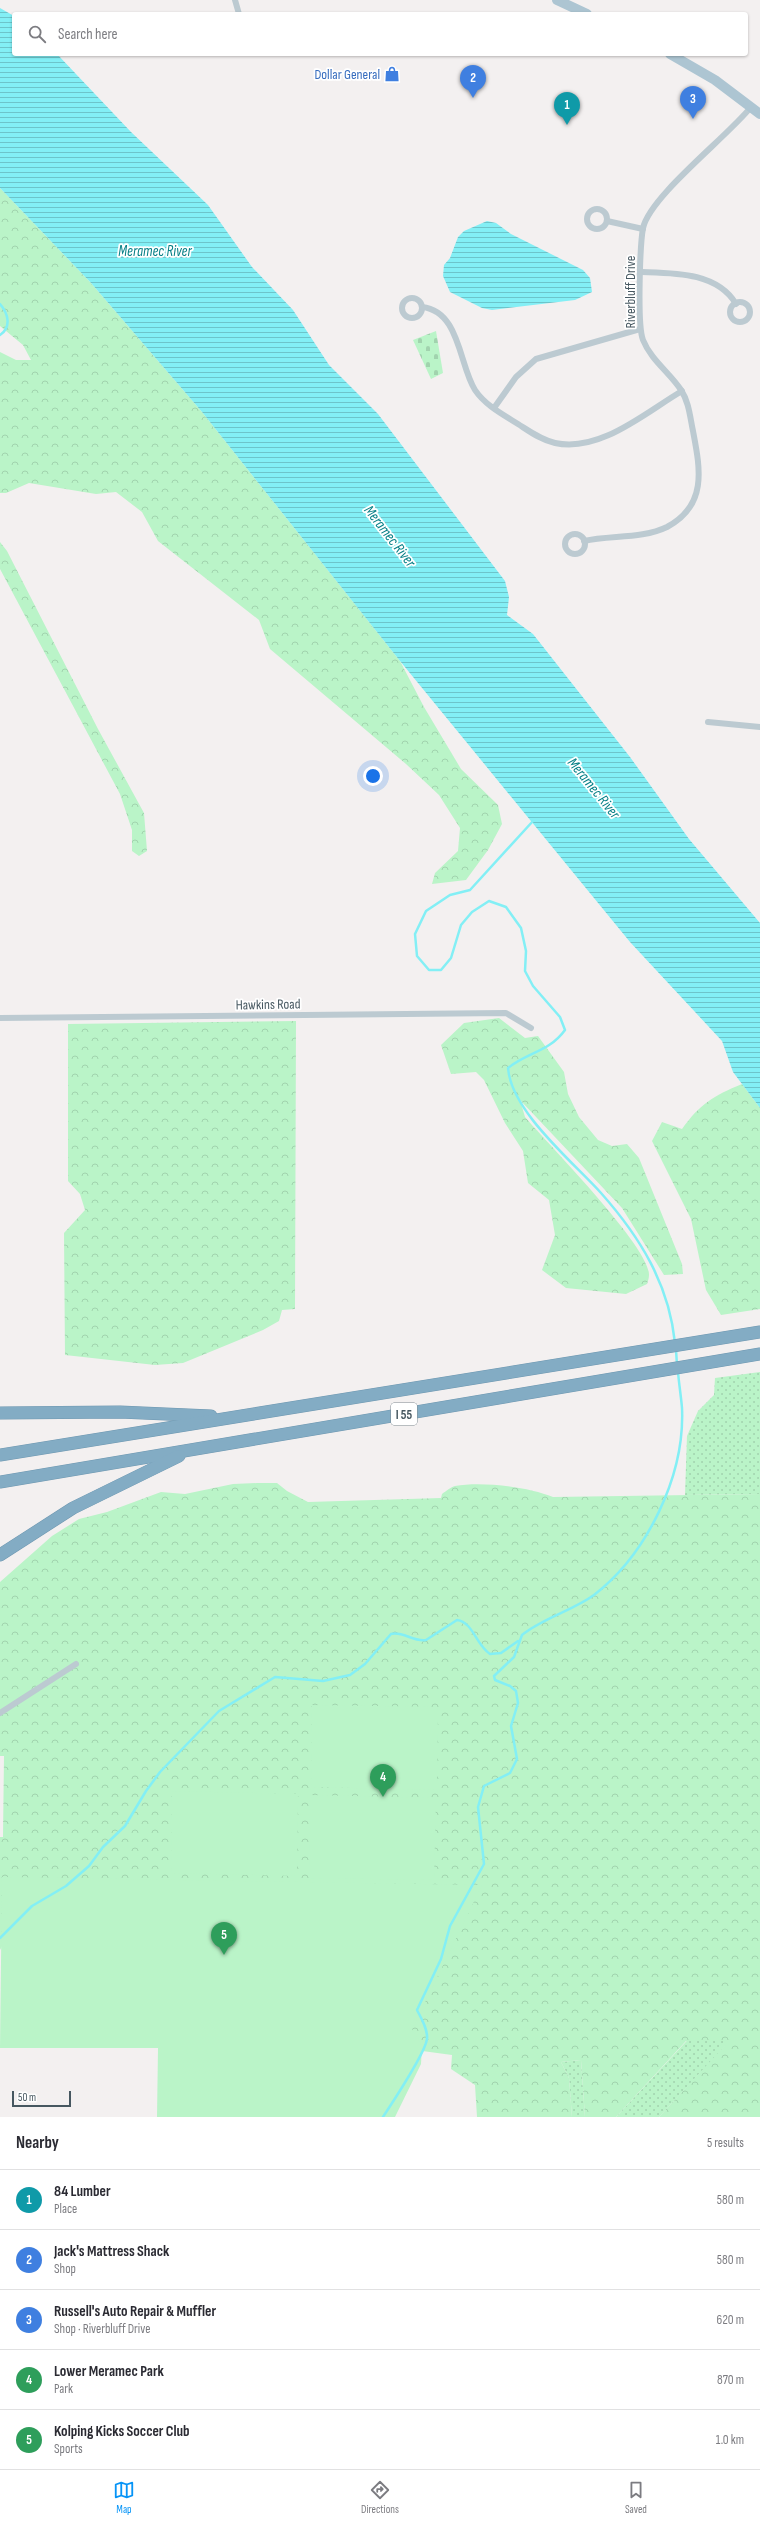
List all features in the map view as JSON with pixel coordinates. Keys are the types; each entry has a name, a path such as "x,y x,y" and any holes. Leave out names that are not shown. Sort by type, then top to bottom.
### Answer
{"highway":[{"name":"I 55","path":"0,1455 760,1332"},
{"name":"I 55","path":"0,1482 760,1354"},
{"path":"0,1413 120,1412 238,1417"},
{"path":"0,1555 73,1508 191,1451"}],"main road":[{"path":"557,0 583,12"},
{"path":"674,56 704,72 760,114"}],"street":[{"path":"235,0 238,12"},
{"name":"Riverbluff Drive","path":"584,541 654,532 674,523 693,502 698,488 700,472 688,408 682,391 646,347 640,329 643,229 653,207 752,107"},
{"path":"607,221 643,229"},
{"path":"642,272 692,275 727,293 736,304"},
{"path":"422,308 436,311 444,320 457,341 475,389 494,408 544,439 561,444 574,444 603,436 628,426 682,391"},
{"path":"494,408 516,377 536,359 640,329"},
{"path":"708,722 760,727"},
{"name":"Hawkins Road","path":"0,1018 506,1013 531,1028"},
{"path":"0,1713 76,1664"}],"green space":[{"path":"0,188 91,283 202,412 400,661 424,707 461,769 498,805 502,824 488,850 466,880 432,884 435,873 458,851 460,828 439,795 406,764 270,649 259,620 158,541 142,512 116,492 96,494 29,483 6,493 0,493 0,352 16,360 31,360 23,345 0,326"},
{"path":"436,331 443,373 431,379 413,340"},
{"path":"0,542 7,551 98,729 144,813 147,851 139,856 132,851 132,830 120,794 0,569"},
{"path":"499,1018 525,1038 538,1036 564,1072 568,1094 579,1117 598,1140 612,1146 627,1144 639,1158 682,1264 683,1274 664,1275 622,1208 520,1100 525,1117 596,1195 633,1242 645,1261 649,1276 647,1284 626,1294 566,1288 542,1270 555,1235 549,1200 528,1183 523,1151 505,1123 484,1080 476,1072 451,1074 441,1045 464,1023"},
{"path":"296,1021 295,1309 282,1310 279,1321 263,1330 183,1363 155,1365 65,1355 64,1233 85,1210 80,1194 68,1181 68,1024"},
{"path":"742,1084 760,1108 760,1309 721,1315 706,1290 691,1219 652,1141 662,1122 682,1129 701,1107 715,1097"},
{"path":"760,1372 760,1494 685,1495 687,1436 698,1411 714,1395 715,1378"},
{"path":"277,1483 287,1491 308,1502 441,1498 442,1494 453,1487 478,1484 531,1490 553,1497 760,1494 760,2117 659,2117 729,2041 686,2041 616,2117 585,2117 581,2060 561,2062 569,2078 572,2117 477,2117 475,2085 451,2069 452,2055 400,2048 6,1939 0,1950 0,1837 3,1837 4,1756 0,1756 0,1582 52,1536 79,1519 107,1512 161,1492 185,1494 233,1484"},
{"path":"312,1705 438,1707 437,1790 311,1787"},
{"path":"172,1791 298,1794 297,1876 171,1873"},
{"path":"310,1795 436,1798 434,1880 309,1878"},
{"path":"2,1877 482,1885 412,2029 422,2045 421,2064 395,2117 157,2117 158,2048 0,2048"},
{"path":"760,1962 760,2009 659,2117 616,2117"},
{"path":"581,2060 585,2117 572,2117 569,2078 561,2062"}],"water":[{"name":"Meramec River","path":"0,8 12,15 12,56 59,56 131,132 208,205 252,267 293,310 329,365 378,414 505,581 509,597 507,615 533,634 630,757 689,839 760,923 760,1108 733,1072 722,1041 630,942 400,661 202,412 91,283 0,188"},
{"path":"487,221 496,223 511,234 583,270 590,278 592,292 575,300 492,310 482,308 450,292 443,276 444,265 450,258 458,237 464,231"}],"waterway":[{"path":"0,304 8,320 4,332 0,335"},
{"path":"533,821 470,890 450,895 426,911 415,934 417,956 429,970 441,970 451,958 461,925 472,912 489,901 506,907 521,928 526,951 525,971 533,986 560,1017 565,1030 552,1043 523,1058 508,1068 512,1084 520,1101 531,1118 545,1135 601,1193 640,1244 659,1281 672,1321 675,1343"},
{"path":"676,1350 677,1365"},
{"path":"383,2117 408,2078 425,2046 427,2035 424,2024 417,2010 441,1959 450,1926 484,1864 478,1807 484,1786 510,1773 517,1759 511,1726 518,1703 516,1691 510,1686 495,1680 494,1676 514,1657 522,1635 530,1629 576,1606 594,1595 613,1578 631,1558 646,1536 659,1512 677,1460 681,1434 682,1408 678,1372"},
{"path":"0,1938 32,1906 66,1886 89,1866 103,1847 125,1826 146,1791 160,1772 219,1711 275,1677 323,1681 350,1675 365,1664 391,1634 395,1633 426,1640 457,1620 467,1625 471,1629 481,1645 490,1654 501,1653 518,1641"}],"place":[{"name":"Dollar General","path":"392,74"},
{"name":"Jack's Mattress Shack","path":"473,98"},
{"name":"Russell's Auto Repair & Muffler","path":"693,119"},
{"name":"84 Lumber","path":"567,125"},
{"name":"Lower Meramec Park","path":"383,1797"},
{"name":"Kolping Kicks Soccer Club","path":"224,1955"}]}
